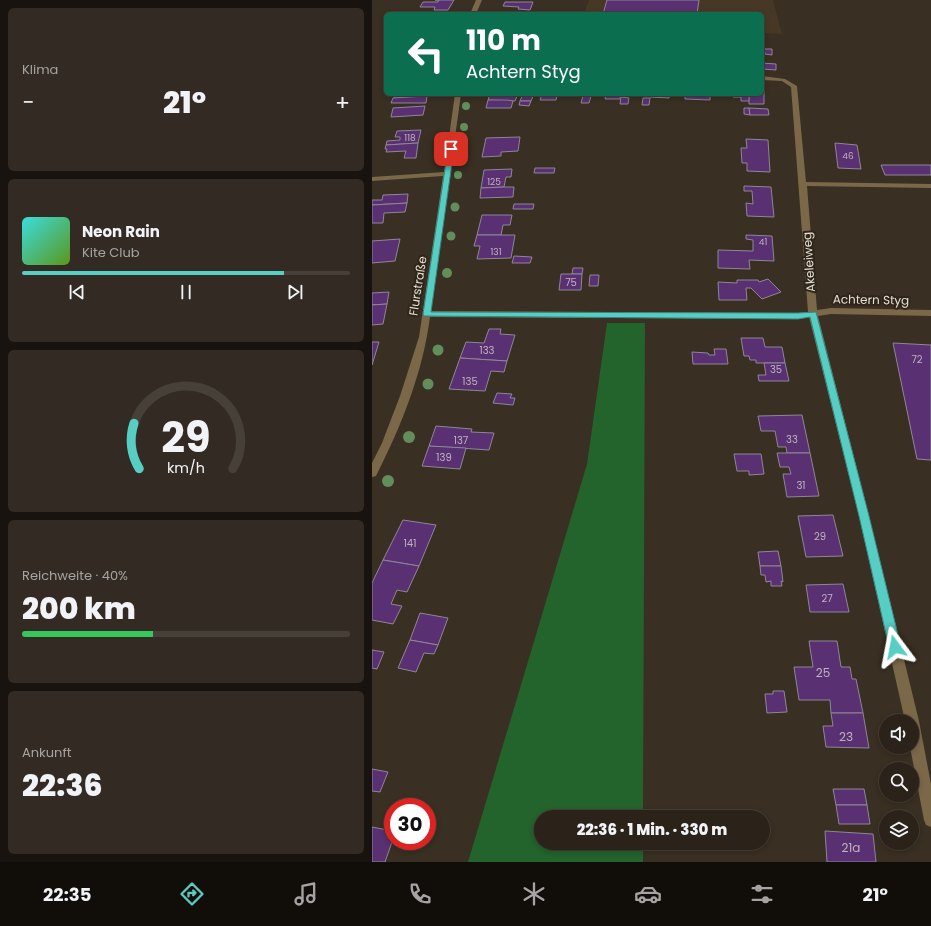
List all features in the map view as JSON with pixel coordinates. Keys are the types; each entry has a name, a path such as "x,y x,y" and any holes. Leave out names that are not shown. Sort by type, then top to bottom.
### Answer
{"street":[{"path":"474,12 478,0"},
{"name":"Akeleiweg","path":"764,78 789,81 794,86 813,314 864,516 910,714"},
{"name":"Flurstraße","path":"372,473 407,391 423,337 458,96"},
{"path":"372,179 447,174"},
{"path":"803,184 931,186"},
{"name":"Achtern Styg","path":"427,314 798,316 831,311 931,313"},
{"name":"Akeleiweg","path":"918,754 931,820"}],"shaded area":[{"path":"589,0 773,0 782,34 764,33 764,12 585,12"}],"green space":[{"path":"607,323 645,323 643,810 534,810 534,850 643,850 643,862 468,862 587,464"}],"building":[{"path":"439,0 454,0 448,10 434,10 435,7 420,7 423,2 438,2"},
{"path":"607,0 699,0 697,12 604,12"},
{"path":"505,2 533,2 530,10 518,9 519,7 503,6"},
{"path":"764,49 772,49 772,55 765,54"},
{"path":"764,63 776,64 776,70 764,69"},
{"path":"394,96 427,96 394,98"},
{"path":"427,96 426,103 391,103 393,98"},
{"path":"489,96 517,96 515,101 488,100"},
{"path":"522,96 533,96 531,101 520,101"},
{"path":"541,96 557,96 556,100 540,100"},
{"path":"583,96 591,96 589,103 581,103"},
{"path":"606,96 621,96 620,99 605,99"},
{"path":"650,96 670,96 669,98"},
{"path":"685,96 710,96 710,100 685,99"},
{"path":"749,96 764,96 764,104 749,104"},
{"path":"749,96 749,101 741,101 741,97 733,97"},
{"path":"621,97 629,98 628,104 620,104"},
{"path":"643,98 650,98 649,105 642,105"},
{"path":"488,100 513,101 511,108 486,108"},
{"path":"520,101 531,101 529,106 519,105"},
{"path":"425,106 423,115 391,117 393,108"},
{"path":"744,108 749,108 750,115 744,114"},
{"path":"749,108 768,109 769,115 750,115"},
{"path":"421,130 418,143 386,145 387,141 400,140 400,137 395,137 397,131"},
{"path":"520,137 518,151 501,152 501,156 482,157 486,138"},
{"path":"746,139 768,140 770,172 747,171 747,163 742,163 741,148 747,148"},
{"path":"418,143 416,158 404,158 406,151 386,152 387,149 385,149 386,145"},
{"path":"835,143 857,145 861,169 838,168"},
{"path":"881,165 931,165 931,175 885,175"},
{"path":"535,168 555,168 554,173 534,173"},
{"path":"512,169 511,177 506,177 504,187 481,188 484,170"},
{"path":"744,186 771,187 774,217 747,216 746,203 753,204 752,191 744,191"},
{"path":"514,187 513,197 480,198 481,188"},
{"path":"408,194 407,203 372,205 372,200 382,200 383,195"},
{"path":"407,203 405,212 384,213 383,223 372,223 372,205"},
{"path":"514,204 534,204 533,209 513,209"},
{"path":"482,215 512,215 510,225 503,225 501,235 477,235"},
{"path":"477,235 515,235 511,258 477,259 480,246 474,246"},
{"path":"746,235 772,236 774,261 749,260 750,269 718,268 718,250 753,251 753,240 746,239"},
{"path":"400,239 395,261 372,263 372,241"},
{"path":"514,256 532,257 530,263 512,263"},
{"path":"573,268 583,268 582,274 572,274"},
{"path":"561,274 582,274 581,290 559,290"},
{"path":"590,275 599,275 598,286 589,286"},
{"path":"768,279 781,292 762,299 751,288 746,288 747,300 719,300 718,282 737,283 737,280 758,280 759,282"},
{"path":"389,292 387,304 372,305 372,293"},
{"path":"387,304 383,324 372,325 372,305"},
{"path":"489,329 501,329 500,334 515,335 507,361 460,358 466,342 484,343"},
{"path":"741,338 763,338 765,347 782,347 785,363 756,363 756,360 750,360 749,356 744,356"},
{"path":"372,342 379,342 372,365"},
{"path":"893,343 931,345 931,460 917,459"},
{"path":"714,349 726,349 728,364 693,364 692,352 715,355"},
{"path":"460,358 507,361 504,372 491,371 485,391 449,389"},
{"path":"764,363 785,363 789,381 759,381 758,375 766,375"},
{"path":"497,393 512,394 510,398 515,398 513,405 493,403"},
{"path":"802,415 810,453 787,453 786,447 778,447 775,431 761,431 758,416"},
{"path":"436,426 472,429 471,432 494,433 489,450 429,446"},
{"path":"429,446 466,448 460,469 422,466"},
{"path":"777,453 810,453 819,496 787,497 783,474 791,474 789,467 780,467"},
{"path":"734,454 761,454 764,474 749,475 749,471 737,471"},
{"path":"833,515 843,556 806,557 798,516"},
{"path":"403,520 436,525 419,566 383,560"},
{"path":"778,551 781,566 760,566 758,552"},
{"path":"383,560 419,566 407,592 397,590 391,604 402,606 393,624 372,620 372,583"},
{"path":"760,566 781,566 782,586 771,586 771,581 766,582 765,575 761,575"},
{"path":"843,584 849,612 810,612 806,585"},
{"path":"420,613 448,618 438,645 410,640"},
{"path":"410,640 438,645 434,654 424,653 416,672 398,668"},
{"path":"809,641 837,641 841,667 850,667 852,679 856,679 863,713 831,713 830,700 799,700 794,667 813,667"},
{"path":"372,650 384,652 377,669 372,668"},
{"path":"773,691 784,691 787,712 767,713 765,694 773,694"},
{"path":"831,713 863,713 869,748 826,747 823,726 833,726"},
{"path":"372,769 388,772 380,792 372,791"},
{"path":"833,789 864,789 867,805 836,805"},
{"path":"836,805 867,805 870,824 839,824"},
{"path":"372,827 384,829 384,850 389,850 385,862 372,862"},
{"path":"825,831 873,834 876,862 827,862"}],"route":[{"path":"451,149 427,314 798,316 813,314 864,516 895,647"}]}
